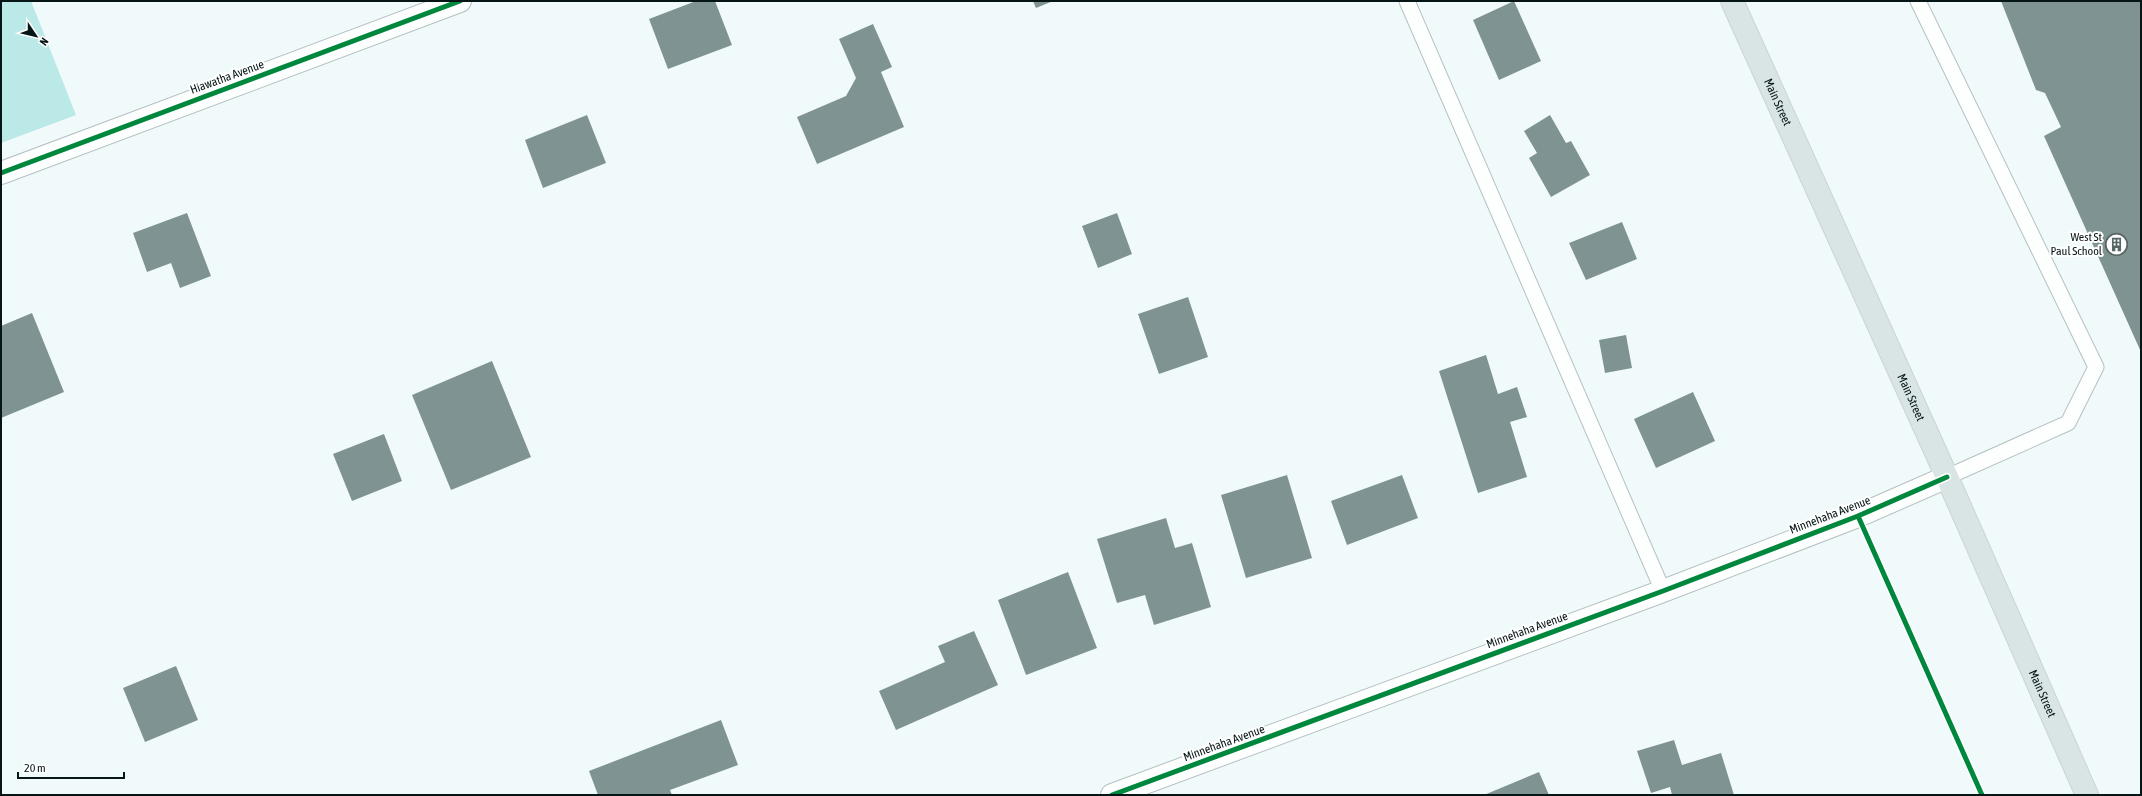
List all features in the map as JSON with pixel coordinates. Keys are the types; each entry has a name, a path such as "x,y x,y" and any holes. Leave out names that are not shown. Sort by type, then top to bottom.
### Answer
{"main road":[{"name":"Main Street","path":"1732,1 1947,477 2087,795"}],"street":[{"name":"Hiawatha Avenue","path":"1,173 460,1"},
{"name":"Minnehaha Avenue","path":"1112,795 1664,591 1858,516 1947,477"}],"lane":[{"path":"1407,1 1664,591"},
{"path":"1918,1 2096,367 2068,423 1947,477"}],"shaded area":[{"path":"1,1 31,1 76,115 1,143"}],"building":[{"path":"696,1 715,1 732,45 668,69 649,19"},
{"path":"1033,1 1053,1 1036,8"},
{"path":"1514,1 1541,61 1499,80 1473,20"},
{"name":"West St Paul School","path":"2001,1 2141,1 2141,352 2044,136 2061,127 2045,93 2036,90"},
{"path":"873,24 892,67 881,72 904,127 817,164 797,117 846,96 856,78 839,39"},
{"path":"587,115 606,163 543,188 525,140"},
{"path":"1550,115 1566,143 1571,141 1590,175 1551,197 1529,158 1537,153 1524,131"},
{"path":"187,213 211,276 180,288 171,263 147,272 133,233"},
{"path":"1117,213 1132,254 1098,268 1082,226"},
{"path":"1622,222 1637,259 1586,280 1569,243"},
{"path":"1188,297 1208,357 1159,374 1138,314"},
{"path":"32,313 64,392 1,418 1,326"},
{"path":"1626,335 1632,368 1605,373 1599,340"},
{"path":"1486,355 1498,394 1517,387 1527,417 1510,422 1527,477 1478,493 1439,371"},
{"path":"492,361 531,457 451,490 412,395"},
{"path":"1693,392 1715,441 1656,468 1634,419"},
{"path":"384,434 402,481 352,501 333,454"},
{"path":"1287,475 1312,558 1246,578 1221,495"},
{"path":"1402,475 1418,518 1347,545 1331,501"},
{"path":"1166,518 1175,548 1192,543 1211,607 1154,625 1145,595 1117,603 1097,539"},
{"path":"1068,572 1097,648 1026,675 998,600"},
{"path":"974,631 998,685 896,730 879,691 945,662 938,646"},
{"path":"176,666 198,720 145,742 123,688"},
{"path":"721,720 738,765 670,790 672,795 598,795 589,771"},
{"path":"1674,740 1682,765 1721,753 1734,795 1672,795 1670,787 1651,793 1637,751"},
{"path":"1539,772 1549,795 1484,795"}],"cycle path":[{"path":"1,173 460,1"},
{"path":"1112,795 1663,591 1858,516 1947,477"},
{"path":"1858,516 1982,795"}],"place":[{"name":"West St Paul School","path":"2117,244"}]}
